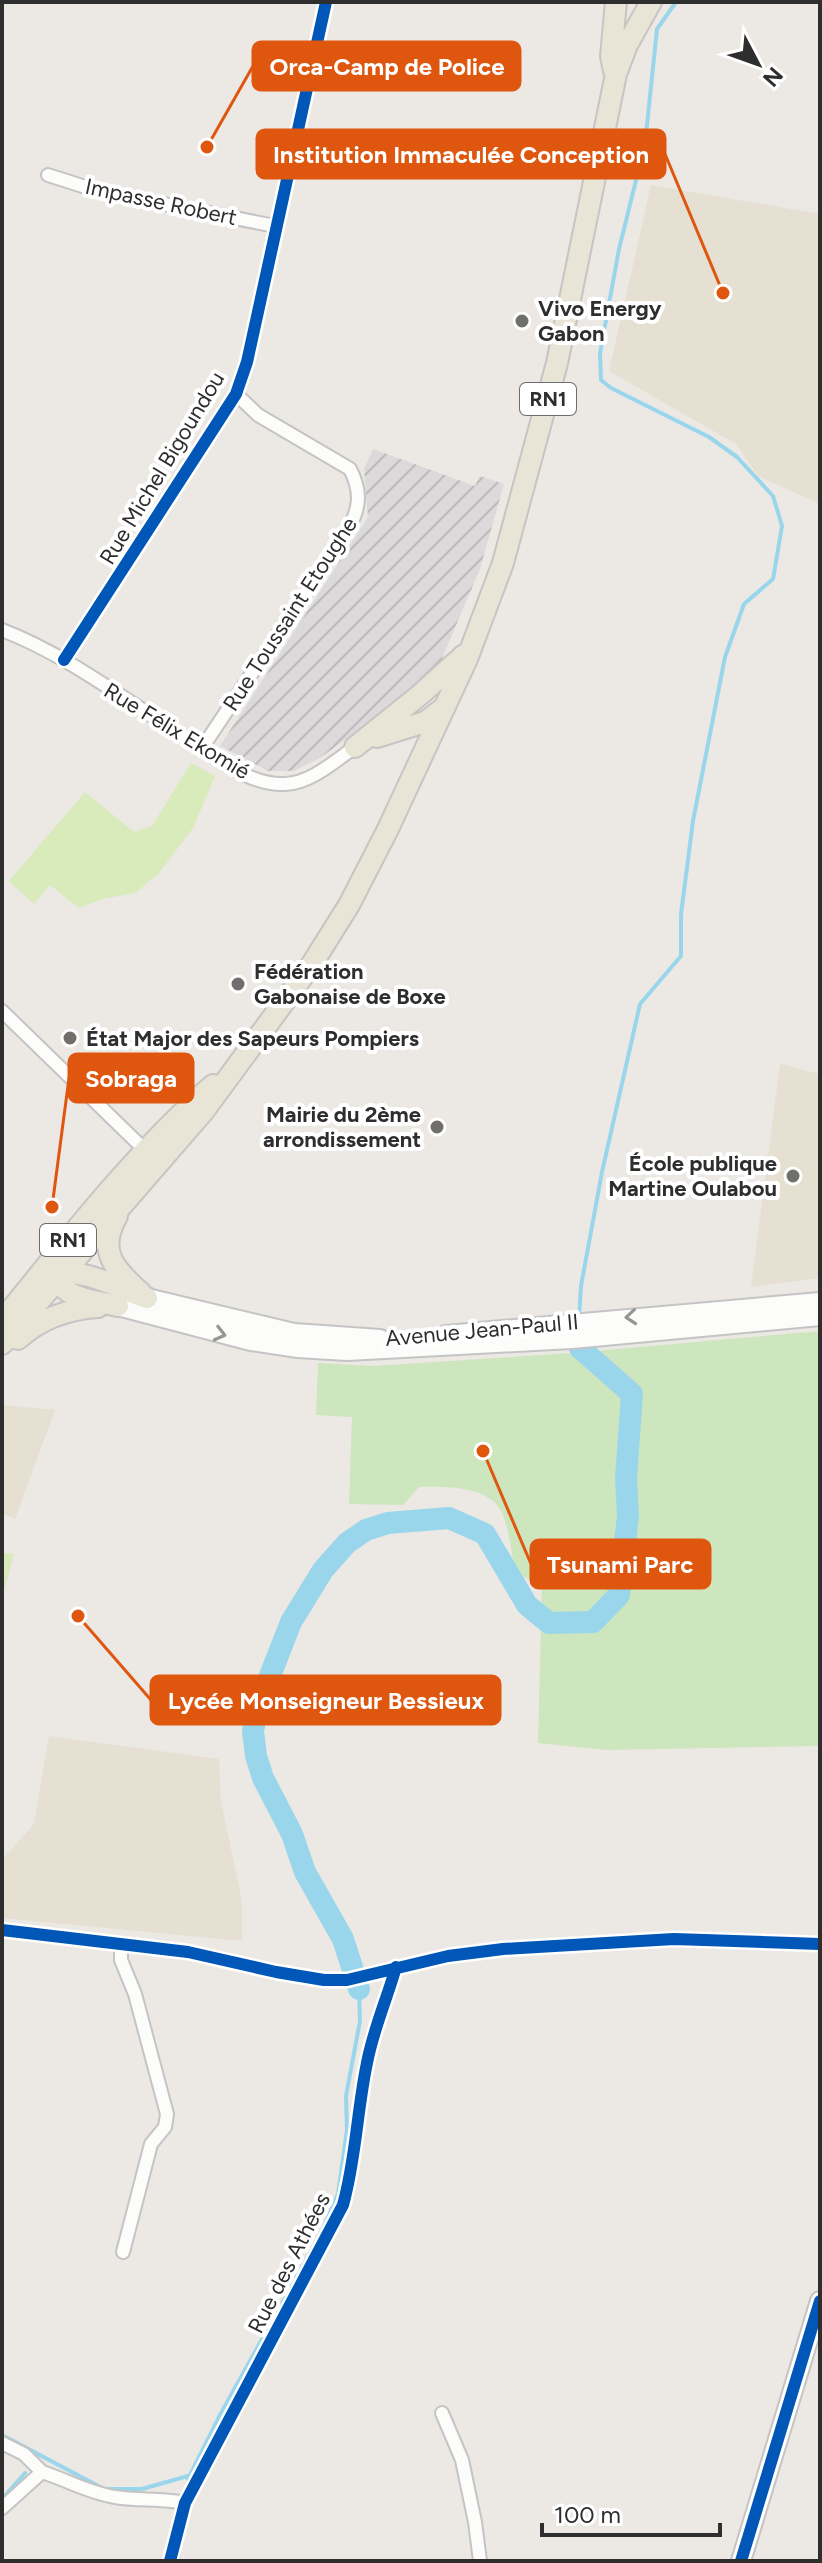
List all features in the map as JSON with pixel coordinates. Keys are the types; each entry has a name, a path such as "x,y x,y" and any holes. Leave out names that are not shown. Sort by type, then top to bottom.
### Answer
{"main road":[{"name":"RN1","path":"616,2 611,56 611,67 616,74"},
{"name":"RN1","path":"2,1324 192,1102 234,1066 292,993 361,883 470,650 503,563 537,442 572,294 616,74 632,35 651,2"},
{"path":"355,747 389,725 470,650"},
{"path":"389,725 405,710 423,706 439,716"},
{"path":"389,725 413,747 415,773"},
{"name":"RN1","path":"2,1344 127,1197 147,1158"},
{"path":"118,1306 69,1293 58,1275 58,1261 147,1158"},
{"path":"127,1197 109,1231 108,1252 120,1273 147,1298"},
{"path":"2,1324 33,1289 58,1275 81,1273 147,1298"},
{"name":"Avenue Jean-Paul II","path":"147,1298 281,1331 342,1337 426,1337 820,1316"},
{"name":"Avenue Jean-Paul II","path":"118,1306 251,1341 311,1349 402,1349 820,1302"},
{"path":"2,1356 27,1331 52,1316 79,1309 118,1306"},
{"path":"741,2561 820,2301"}],"street":[{"name":"Rue Michel Bigoundou","path":"64,660 236,394 247,362 326,2"},
{"name":"Impasse Robert","path":"48,175 98,191 275,226"},
{"name":"Rue Toussaint Etoughe","path":"202,748 347,531 357,514 359,497 357,482 350,469 269,423 236,394"},
{"name":"Rue Félix Ekomié","path":"2,630 64,660 253,777 289,784 313,775 355,747"},
{"path":"2,1011 147,1158"},
{"path":"2,1930 210,1956 308,1978 347,1980 396,1967 487,1950 674,1939 820,1944"},
{"path":"121,1944 121,1960 135,1994 167,2114 165,2127 151,2144 123,2252"},
{"name":"Rue des Athées","path":"170,2561 185,2503 343,2205 351,2178 358,2108 367,2061 396,1967"},
{"path":"442,2413 462,2460 480,2561"},
{"path":"2,2443 24,2454 42,2472 96,2493 185,2503"},
{"path":"2,2508 42,2472"}],"shaded area":[{"path":"651,185 820,214 820,504 758,476 736,444 609,371"},
{"path":"373,449 475,486 480,476 504,484 480,569 440,663 419,686 320,758 294,771 268,771 220,746 368,517 364,469"},
{"name":"École publique Martine Oulabou","path":"780,1064 820,1074 820,1278 751,1287"},
{"path":"2,1405 55,1410 15,1519 2,1513"},
{"path":"49,1736 219,1759 221,1801 242,1901 242,1941 2,1918 2,1860 34,1824"}],"green space":[{"path":"191,763 215,776 193,828 159,873 135,893 102,899 79,908 50,885 34,904 9,881 85,792 134,832 152,826"},
{"path":"820,1331 820,1746 607,1750 538,1743 542,1585 515,1573 501,1511 495,1503 476,1492 440,1487 419,1487 403,1505 349,1504 352,1417 316,1415 318,1363 373,1366 571,1353"},
{"path":"2,1553 14,1554 2,1598"}],"waterway":[{"path":"579,1318 581,1286 602,1172 640,1004 681,956 681,914 693,821 725,657 744,604 773,579 782,526 773,496 737,457 709,437 611,388 601,380 600,353 619,249 645,144 657,29 676,2"},
{"path":"359,1989 343,1939 305,1872 292,1834 263,1778 253,1731 257,1709 291,1622 323,1570 347,1543 366,1530 388,1523 449,1518 485,1534 527,1605 549,1623 593,1622 619,1595 628,1516 626,1478 632,1394 580,1348"},
{"path":"188,2479 321,2233 338,2194 347,2130 346,2096 360,2021 359,1989"},
{"path":"2,2435 104,2489 142,2489 188,2476"},
{"path":"2,2499 25,2473"},
{"path":"178,2561 179,2547"}],"cycle path":[{"path":"64,660 236,394 247,362 326,2"},
{"path":"2,1930 188,1952 324,1980 347,1980 448,1956 503,1949 674,1939 820,1944"},
{"path":"170,2561 185,2503 343,2205 370,2051 396,1967"},
{"path":"741,2561 820,2301"}],"place":[{"name":"Orca-Camp de Police","path":"207,147"},
{"name":"Institution Immaculée Conception","path":"723,293"},
{"name":"Vivo Energy Gabon","path":"522,321"},
{"name":"Fédération Gabonaise de Boxe","path":"238,984"},
{"name":"État Major des Sapeurs Pompiers","path":"70,1038"},
{"name":"Mairie du 2ème arrondissement","path":"437,1127"},
{"name":"École publique Martine Oulabou","path":"793,1176"},
{"name":"Sobraga","path":"52,1207"},
{"name":"Tsunami Parc","path":"483,1451"},
{"name":"Lycée Monseigneur Bessieux","path":"78,1616"}]}
